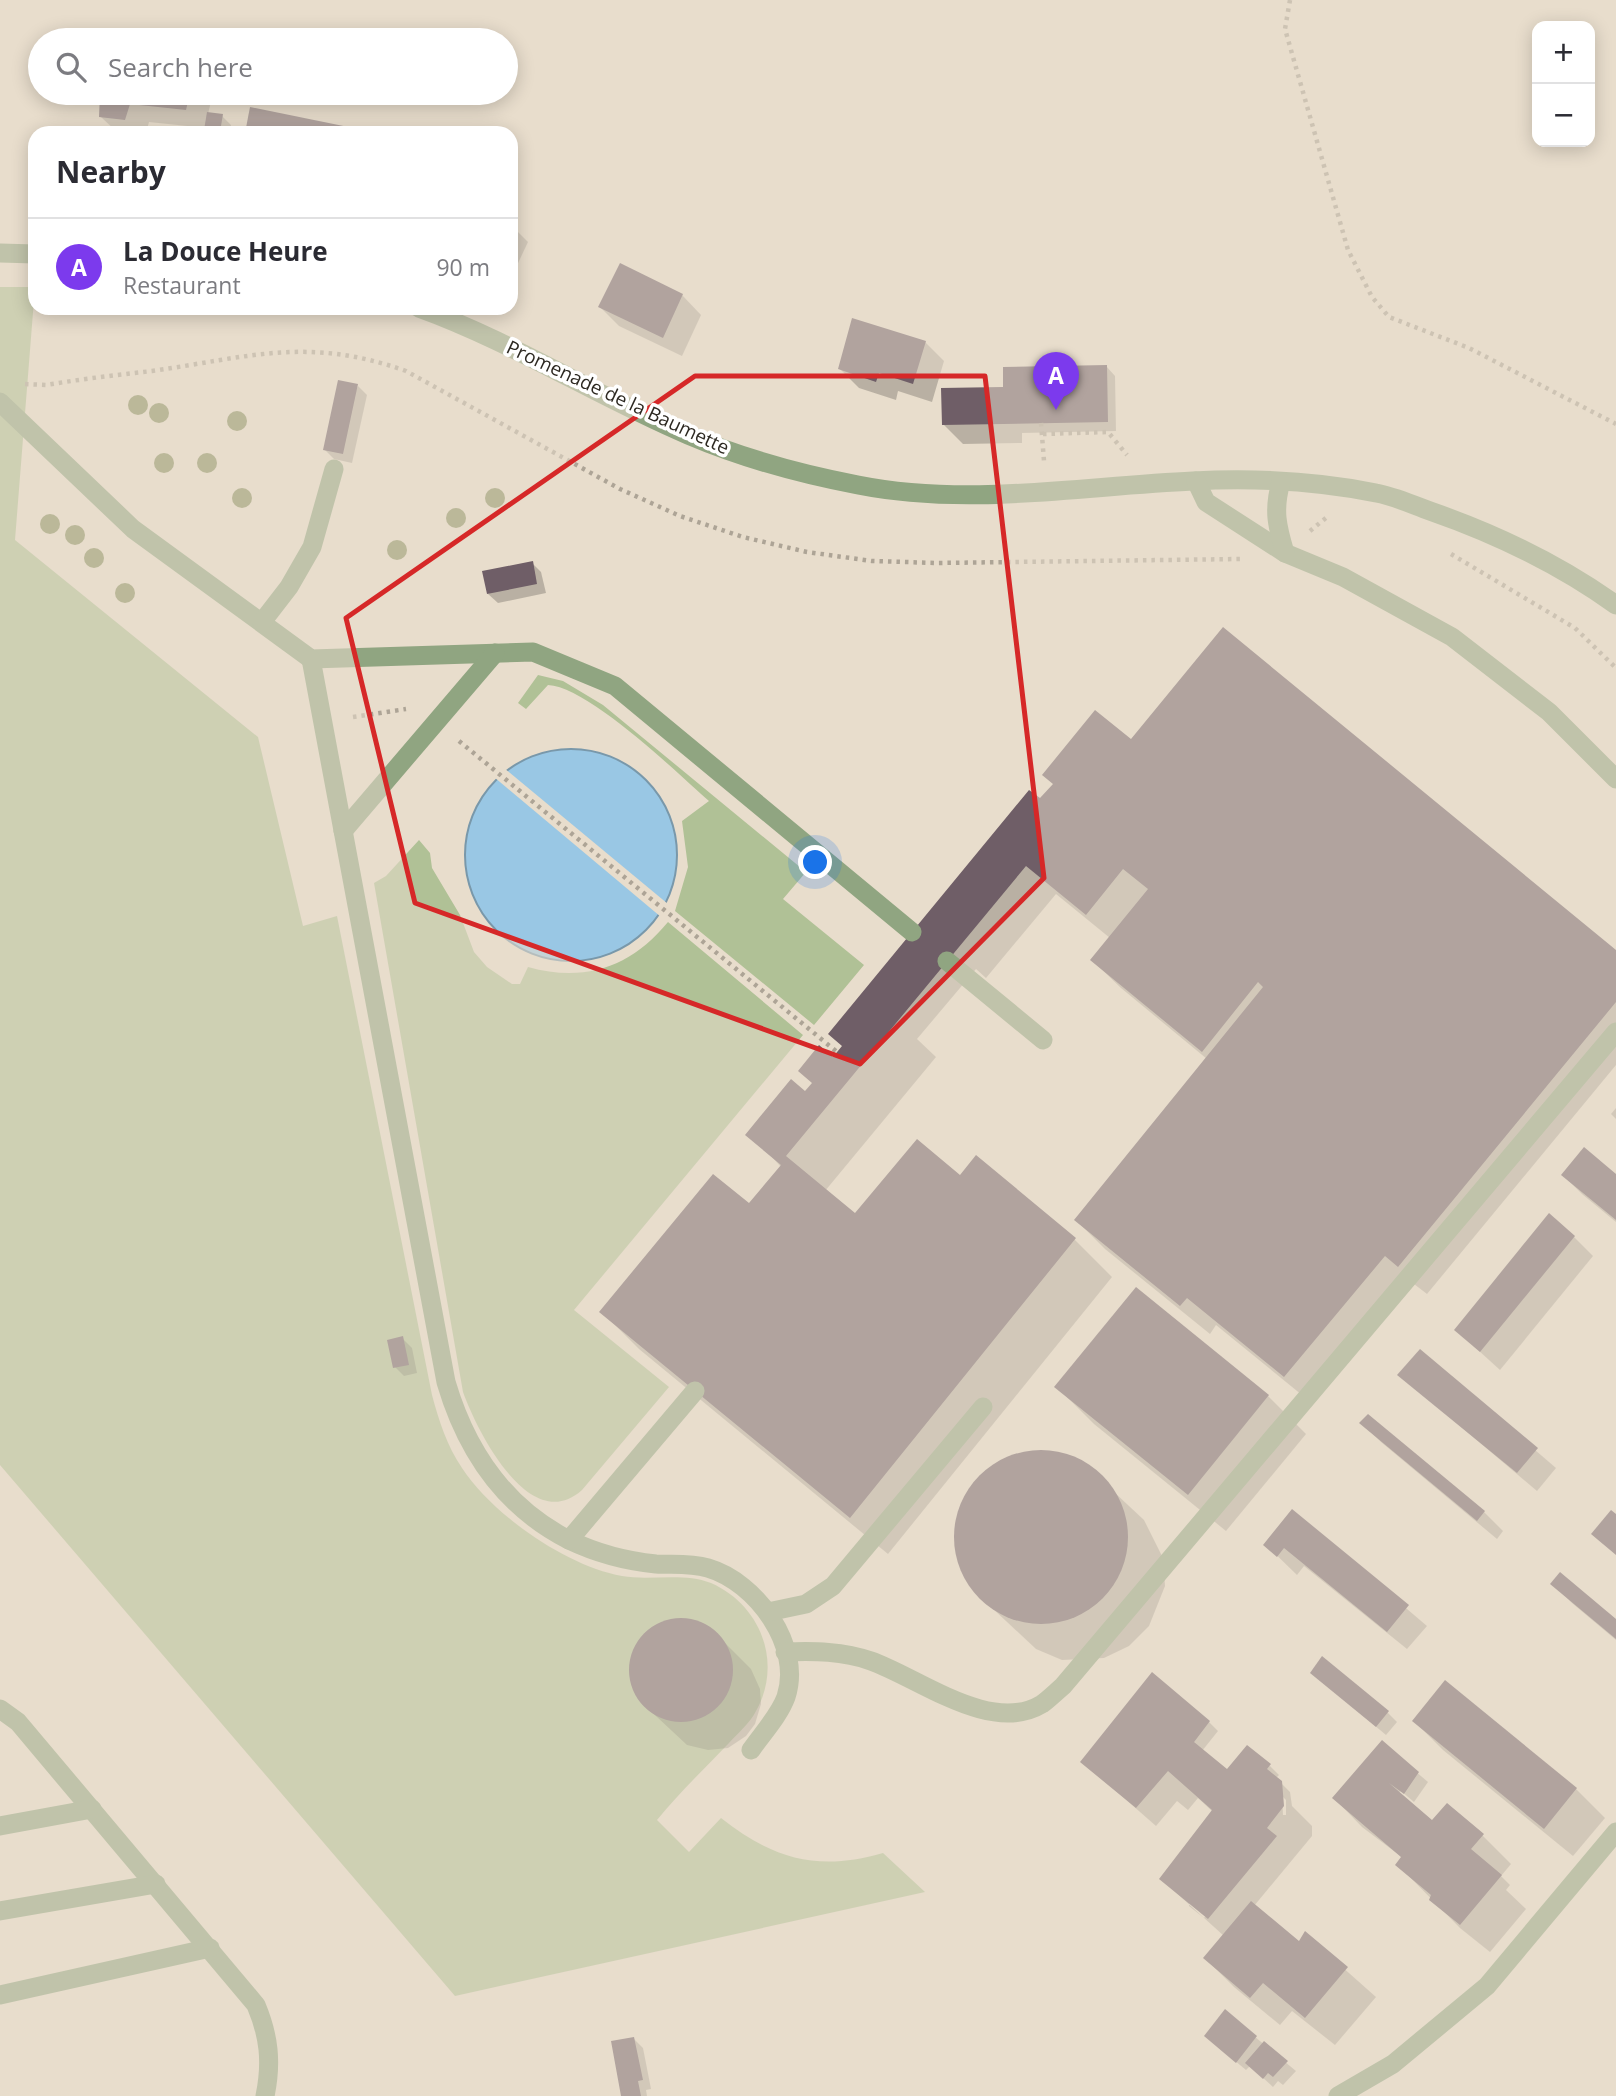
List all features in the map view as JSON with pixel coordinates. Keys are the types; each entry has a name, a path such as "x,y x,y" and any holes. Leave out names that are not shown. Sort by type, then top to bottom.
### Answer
{"street":[{"path":"0,253 28,254"},
{"name":"Promenade de la Baumette","path":"438,315 476,329 687,434 741,455 836,481 922,494 1047,494 1196,481 1281,482 1379,493 1470,525 1572,573 1616,605"},
{"path":"0,402 133,529 311,659 533,652 615,686 912,932"},
{"path":"262,622 289,587 313,547 334,469"},
{"path":"1196,481 1206,502 1286,553 1354,582 1452,637 1549,712 1616,779"},
{"path":"1281,482 1275,502 1275,520 1286,553"},
{"path":"343,831 495,653"},
{"path":"311,659 443,1368 456,1416 472,1449 492,1478 542,1524 569,1540 598,1552 629,1560 709,1568 733,1579 768,1612 785,1653 786,1696 751,1750"},
{"path":"947,961 1043,1040"},
{"path":"785,1653 840,1653 870,1661 985,1711 1007,1713 1042,1704 1062,1686 1616,1032"},
{"path":"569,1540 695,1391"},
{"path":"768,1612 806,1604 833,1586 983,1407"},
{"path":"0,1709 18,1722 256,2005 265,2026 270,2074 265,2096"},
{"path":"0,1826 92,1809"},
{"path":"1338,2096 1392,2064 1487,1986 1616,1832"},
{"path":"0,1911 156,1884"},
{"path":"0,1995 210,1948"}],"path":[{"path":"1290,0 1285,29 1349,250 1372,297 1390,317 1469,348 1616,424"},
{"path":"17,384 46,385 275,352 337,352 372,359 406,371 620,489 680,516 743,537 807,552 872,561 937,564 1233,560 1286,553 1331,513"},
{"path":"1041,423 1044,453"},
{"path":"1042,434 1108,432 1127,455"},
{"path":"1440,549 1575,628 1616,668"},
{"path":"495,771 837,1052"}],"highlighted area":[{"path":"695,376 985,376 1044,878 860,1064 415,903 346,618"}],"green space":[{"path":"0,287 28,287 28,315 33,315 15,540 258,737 303,926 337,916 432,1395 444,1433 457,1460 475,1486 492,1503 511,1520 555,1550 578,1562 622,1576 678,1577 711,1583 743,1606 762,1637 767,1655 767,1674 764,1693 751,1720 657,1820 689,1852 721,1818 759,1843 797,1858 838,1861 883,1853 925,1892 455,1996 0,1465","holes":["681,1628 700,1635 720,1656 722,1675 717,1690 707,1702 696,1708 677,1712 660,1707 648,1696 641,1681 640,1664 646,1648 659,1635"]},
{"path":"538,675 563,681 603,705 806,872 783,899 864,965 814,1025 675,911 688,867 682,821 709,801 609,715 565,689 548,685 526,709 518,703"},
{"path":"419,840 430,853 432,868 460,915 474,952 487,967 512,984 520,984 528,967 569,973 606,967 639,950 668,922 803,1035 574,1310 669,1387 582,1490 563,1501 543,1500 525,1490 508,1473 480,1430 463,1392 374,883 386,876"}],"water":[{"path":"571,749 592,751 611,757 646,780 669,815 675,834 675,876 669,895 646,930 611,953 592,959 571,961 550,959 531,953 496,930 473,895 467,876 465,855 467,834 473,815 496,780 531,757 550,751"}],"pier":[{"path":"504,768 668,904 661,917 494,777"}],"building":[{"path":"100,105 130,105 125,120 99,117"},
{"path":"139,105 187,105 186,110"},
{"path":"250,107 343,126 246,126"},
{"path":"207,112 223,114 221,126 205,126"},
{"path":"620,263 683,294 663,338 598,307"},
{"path":"852,318 926,341 913,384 879,373 876,382 838,369"},
{"path":"1107,365 1108,422 942,425 941,388 1003,387 1003,367"},
{"path":"338,380 358,384 343,454 323,450"},
{"path":"533,561 537,584 487,594 482,571"},
{"path":"1223,627 1616,950 1616,1002 1398,1267 1385,1256 1284,1377 1187,1298 1180,1306 1074,1220 1263,987 1258,982 1202,1052 1090,960 1148,889 1123,869 1086,915 1026,866 786,1156 855,1213 917,1139 960,1175 976,1155 1076,1238 850,1518 599,1312 713,1174 749,1203 781,1165 745,1135 791,1079 805,1091 812,1083 798,1071 819,1045 833,1057 842,1046 828,1034 1029,790 1040,798 1053,784 1042,775 1095,710 1131,739"},
{"path":"1584,1147 1616,1174 1616,1220 1561,1175"},
{"path":"1549,1213 1575,1236 1480,1352 1454,1330"},
{"path":"1136,1287 1269,1395 1188,1495 1054,1387"},
{"path":"403,1336 409,1365 393,1368 387,1340"},
{"path":"1420,1349 1538,1448 1517,1473 1397,1375"},
{"path":"1368,1414 1485,1511 1477,1521 1359,1423"},
{"path":"1041,1450 1074,1456 1103,1475 1122,1504 1128,1537 1122,1570 1103,1599 1074,1618 1041,1624 1008,1618 979,1599 960,1570 954,1537 960,1504 979,1475 1008,1456"},
{"path":"1292,1509 1409,1605 1387,1632 1284,1548 1277,1557 1263,1545"},
{"path":"1611,1510 1616,1514 1616,1555 1591,1534"},
{"path":"1560,1572 1616,1619 1616,1639 1550,1584"},
{"path":"681,1618 701,1622 718,1633 729,1650 733,1670 729,1690 718,1707 701,1718 681,1722 661,1718 644,1707 633,1690 629,1670 633,1650 644,1633 661,1622"},
{"path":"1322,1656 1389,1711 1376,1727 1310,1673"},
{"path":"1152,1672 1210,1721 1194,1742 1227,1769 1247,1745 1271,1764 1267,1769 1282,1781 1284,1806 1267,1828 1277,1836 1208,1919 1159,1879 1212,1810 1168,1771 1136,1808 1080,1762"},
{"path":"1445,1680 1577,1788 1544,1829 1412,1721"},
{"path":"1382,1740 1419,1772 1404,1794 1389,1783 1432,1820 1447,1803 1484,1834 1471,1849 1502,1875 1460,1925 1429,1900 1431,1895 1395,1865 1401,1857 1332,1798"},
{"path":"1251,1901 1299,1941 1305,1931 1348,1967 1305,2018 1263,1983 1250,1998 1203,1958"},
{"path":"1225,2009 1257,2036 1236,2063 1204,2036"},
{"path":"634,2037 643,2080 638,2081 641,2096 621,2096 611,2041"},
{"path":"1264,2041 1288,2061 1273,2077 1268,2073 1263,2079 1245,2063"}],"place":[{"name":"La Douce Heure","path":"1056,410"}]}
